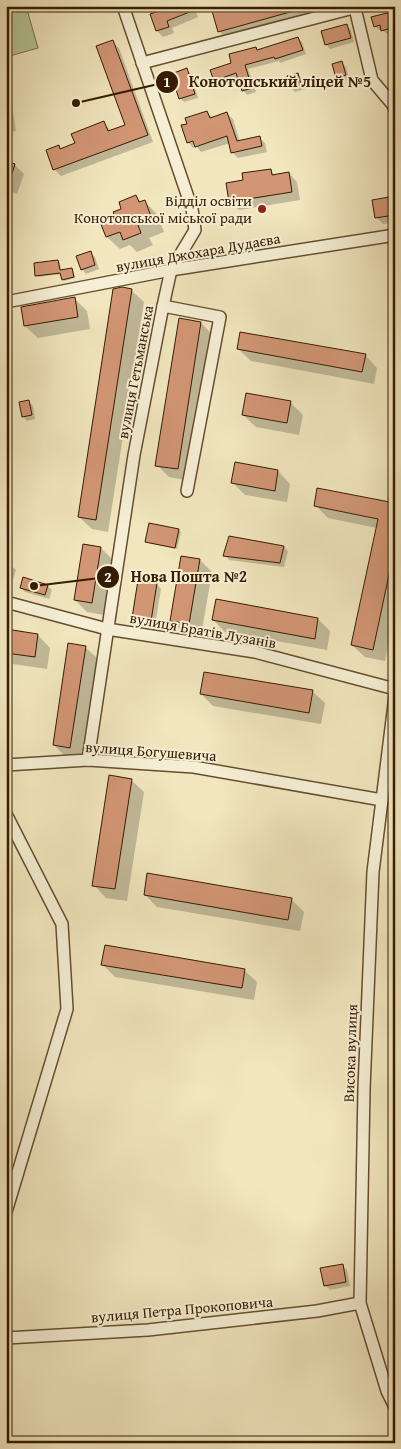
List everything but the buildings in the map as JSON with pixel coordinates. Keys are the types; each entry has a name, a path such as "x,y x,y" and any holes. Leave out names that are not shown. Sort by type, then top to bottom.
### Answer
{"street":[{"name":"вулиця Гетьманська","path":"88,760 134,455 163,306 171,270 195,230 192,209 123,6"},
{"path":"142,63 358,7 372,80 394,105 395,109"},
{"name":"вулиця Джохара Дудаєва","path":"6,302 171,270 395,235"},
{"path":"163,306 220,317 188,491"},
{"name":"вулиця Братів Лузанів","path":"6,602 107,629 255,652 395,689"},
{"name":"Висока вулиця","path":"395,696 373,872 364,1089 360,1303 387,1391 395,1407"},
{"name":"вулиця Богушевича","path":"6,765 88,760 194,767 382,800"},
{"path":"6,814 62,924 68,1009 6,1212"},
{"name":"вулиця Петра Прокоповича","path":"6,1338 148,1330 317,1311 360,1303"}],"green space":[{"path":"6,6 26,6 38,48 6,57"}],"place":[{"name":"Конотопський ліцей №5","path":"76,103"},
{"name":"Відділ освіти Конотопської міської ради","path":"262,209"},
{"name":"Нова Пошта №2","path":"34,586"}]}
